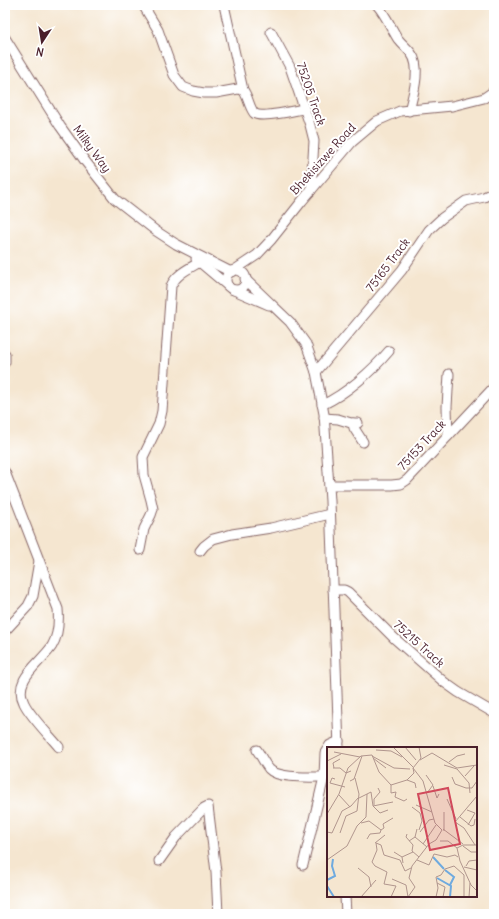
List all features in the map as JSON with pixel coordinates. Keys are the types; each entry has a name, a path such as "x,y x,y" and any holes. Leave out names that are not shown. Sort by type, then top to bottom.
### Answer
{"street":[{"path":"143,5 158,30 174,75 183,87 193,91 216,94 238,89 243,90"},
{"path":"224,5 243,90 254,112 258,115 267,115 304,109"},
{"path":"377,5 400,41 412,54 415,63 416,80 409,110"},
{"name":"75205 Track","path":"271,32 290,67 314,140 310,191"},
{"name":"Milky Way","path":"5,38 64,132 84,161 115,199 156,231 186,250 232,271"},
{"name":"Bhekisizwe Road","path":"232,271 257,255 352,142 376,121 400,111 452,106 484,98 494,90"},
{"name":"75165 Track","path":"316,372 402,270 429,230 442,218 466,201 484,197 494,192"},
{"name":"Milky Way","path":"186,250 231,288 272,306"},
{"name":"Bhekisizwe Road","path":"245,278 257,255"},
{"path":"140,550 144,529 153,509 144,475 143,462 145,453 159,424 162,411 171,286 173,280 177,276 200,262"},
{"path":"232,271 241,272 245,278 244,286 242,288 231,288 226,280 227,276 232,271"},
{"name":"Milky Way","path":"245,278 290,322 306,344 316,372 324,418 329,485 339,744"},
{"path":"322,405 333,400 349,388 389,351"},
{"path":"5,354 5,362"},
{"path":"448,436 447,407 449,374"},
{"name":"75153 Track","path":"329,485 401,484 407,480 494,387"},
{"path":"324,418 338,418 355,423 363,442"},
{"path":"5,472 58,609 59,618 54,640 49,649 24,678 22,684 22,698 26,707 59,747"},
{"path":"200,551 204,546 213,540 232,534 271,528 330,514"},
{"path":"5,631 28,606 33,596 39,560"},
{"name":"75215 Track","path":"333,590 344,590 348,592 394,638 444,682 494,713"},
{"path":"329,747 339,744"},
{"path":"304,865 324,777 324,753 327,748"},
{"path":"257,750 268,768 276,773 294,776 324,777"},
{"path":"158,861 176,837 204,808 208,806 216,872 218,914"},
{"path":"338,914 345,900"},
{"path":"345,900 346,914"}]}
